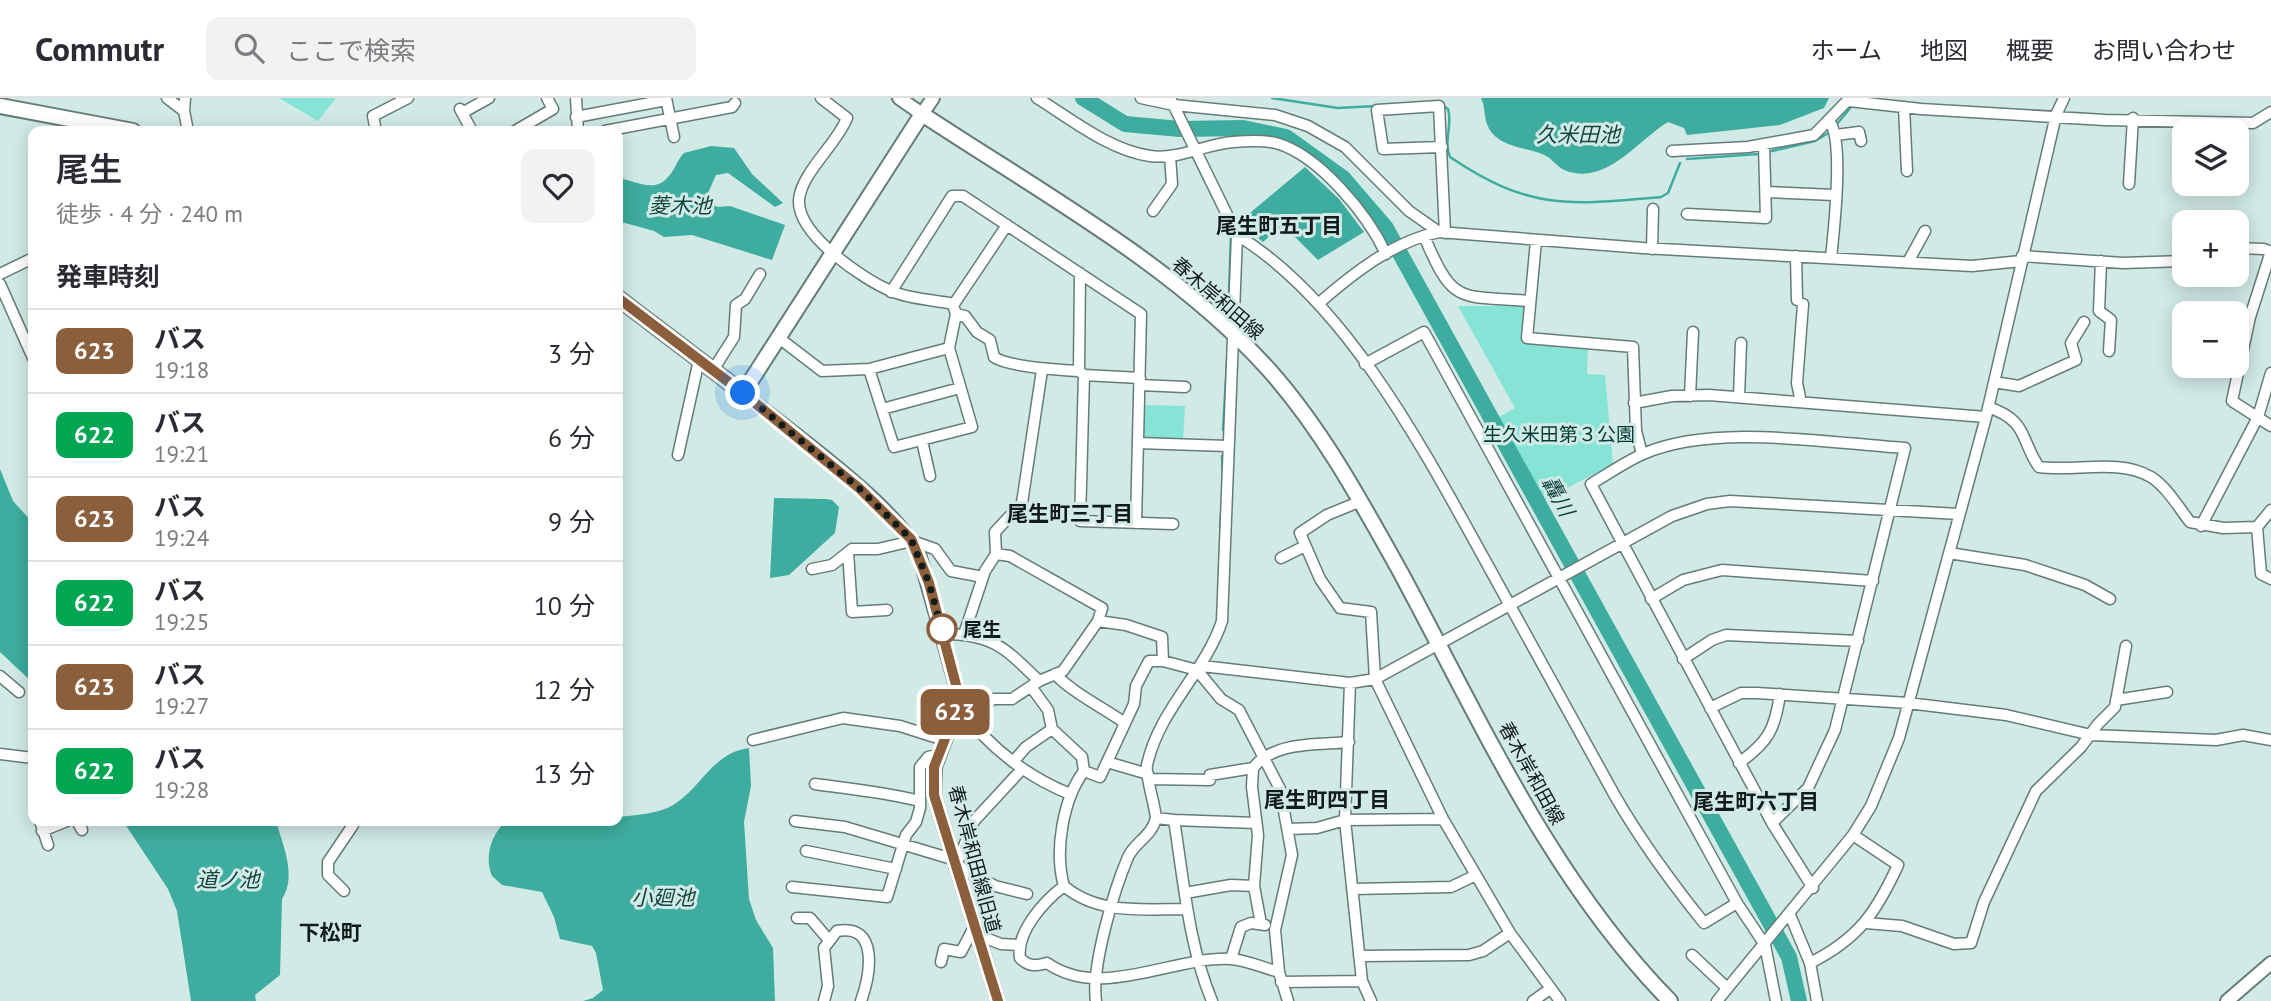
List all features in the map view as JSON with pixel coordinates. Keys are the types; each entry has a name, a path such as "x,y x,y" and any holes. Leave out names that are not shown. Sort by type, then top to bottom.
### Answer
{"main road":[{"path":"0,106 107,126"},
{"path":"623,302 743,393 922,114"},
{"name":"春木岸和田線","path":"922,114 1173,280 1233,333 1270,372 1303,414 1361,501 1579,893 1639,969 1670,1001"}],"street":[{"path":"167,98 184,111"},
{"path":"186,98 184,111 187,126"},
{"path":"375,126 373,116 408,98"},
{"path":"469,126 461,111 489,98"},
{"path":"524,126 553,109 547,98"},
{"path":"576,98 577,126"},
{"path":"821,98 847,118 803,186 799,200 807,225 833,254 891,292 955,309 965,316 977,332 990,340 994,357 999,360 1031,364 1042,370 1185,387"},
{"path":"899,98 922,114 933,98"},
{"path":"1037,98 1129,151 1151,156 1170,156 1235,142 1275,143 1293,150 1331,180 1354,205 1378,236 1386,254"},
{"path":"1141,98 1275,115 1308,126 1345,147 1409,211 1442,232"},
{"path":"1717,1001 1813,888 1853,835 1886,774 1908,703 1987,412 2056,115 2064,98"},
{"path":"576,117 666,99 674,137"},
{"path":"1672,151 1764,145 1814,135 1850,100 1903,107 1921,104 2105,120 2133,118 2179,124 2253,123 2271,112"},
{"path":"1097,1001 1096,983 1110,908 1129,854 1153,830 1156,818 1146,767 1168,711 1200,668 1222,621 1237,235 1172,102"},
{"path":"623,127 732,107 735,103"},
{"path":"1442,147 1383,149 1377,110 1438,106 1442,147 1442,232"},
{"path":"1903,107 1907,170"},
{"path":"2129,184 2133,118"},
{"path":"1830,122 1836,135 1831,258"},
{"path":"1836,135 1859,132 1861,141"},
{"path":"1687,214 1766,218 1764,145"},
{"path":"1153,211 1172,184 1170,156"},
{"path":"1766,192 1835,195"},
{"path":"891,292 952,197 963,196 1141,314 1136,523"},
{"path":"1653,209 1653,249"},
{"path":"869,369 894,447 972,427 949,348 955,309 1007,225"},
{"path":"1908,262 1925,231"},
{"path":"1318,304 1403,244 1442,232 1653,249 1972,266 2022,259 2172,261"},
{"path":"1237,235 1252,245 1318,304 1410,426 1628,819 1671,882 1704,923 1737,903"},
{"path":"1424,236 1444,281 1454,290 1464,295 1530,301"},
{"path":"1536,241 1527,338 1633,347 1634,402 1642,454"},
{"path":"2249,248 2271,252 2250,317 2232,401 2271,426"},
{"path":"1796,256 1800,302 1797,383 1801,402"},
{"path":"0,274 28,260"},
{"path":"2101,261 2099,311 2110,320 2109,351"},
{"path":"1080,273 1080,520 1173,524"},
{"path":"713,370 734,337 736,304 745,299 761,274"},
{"path":"0,284 28,344"},
{"path":"1994,382 2019,386 2076,360 2071,343 2084,322"},
{"path":"1365,364 1424,332 1562,577 1737,903 1767,944 1776,1001"},
{"path":"1690,396 1693,332"},
{"path":"779,338 822,371 869,369 949,348"},
{"path":"1738,397 1741,343"},
{"path":"678,455 699,360"},
{"path":"964,634 983,578 996,554 995,531 1022,503 1042,370"},
{"path":"2201,526 2258,417 2271,373"},
{"path":"882,409 960,388"},
{"path":"743,393 859,488 912,541 929,583 960,700 958,706 992,747 1022,769 1070,794"},
{"path":"1634,402 1690,396 1738,397 2000,411 2025,435 2039,467 2096,467 2138,471 2153,478 2190,522 2201,526 2257,527"},
{"path":"1772,823 1808,788 1822,763 1843,698 1905,449 1741,438 1672,445 1642,454 1591,484 1772,823 1813,888"},
{"path":"922,441 930,475"},
{"path":"1139,443 1228,446"},
{"path":"1361,501 1327,515 1300,533 1305,546 1320,579 1340,608 1371,612 1375,679 1443,820 1510,933 1560,1001"},
{"path":"1084,771 1100,777 1133,704 1136,686 1149,662 1163,661 1200,668 1350,683 1375,679 1438,642 1511,607 1672,516 1707,504 1764,502 1959,514"},
{"path":"2271,510 2257,527 2261,574 2271,579"},
{"path":"812,569 832,565 852,549 878,549 912,541 935,549 951,571 983,578"},
{"path":"1281,558 1305,546"},
{"path":"848,552 852,612 887,610"},
{"path":"1949,553 2025,565 2085,585 2110,599"},
{"path":"967,719 993,699 1012,699 1069,664 1098,621 1102,608 1010,556 996,554"},
{"path":"1651,599 1684,580 1722,570 1873,580"},
{"path":"1098,621 1126,625 1162,638 1163,661"},
{"path":"943,634 964,634 1002,646 1036,684 1048,710 1052,729 1082,757 1084,771 1070,794 1060,869 1063,886 1090,902 1110,908 1186,909"},
{"path":"1683,659 1712,640 1726,635 1858,641"},
{"path":"1866,923 1902,926 1954,944 1971,943 1984,902 2036,792 2115,707 2126,646"},
{"path":"1200,668 1221,699 1239,710 1280,789 1292,855 1275,928 1280,977 1288,1001"},
{"path":"1055,674 1069,690 1083,693 1125,723"},
{"path":"0,676 19,692"},
{"path":"1350,683 1345,820 1362,981 1371,1001"},
{"path":"2146,696 2149,684"},
{"path":"1710,708 1741,692 1780,694 1908,703 2006,715 2091,735 2216,740 2243,735 2271,740"},
{"path":"2116,700 2167,692"},
{"path":"1740,764 1772,733 1780,694"},
{"name":"春木岸和田線旧道","path":"958,706 934,767 934,795 974,932 998,1001"},
{"path":"753,740 843,718 900,726 944,740"},
{"path":"1013,762 1026,747 1052,729"},
{"path":"1261,924 1255,886 1256,823 1251,787 1253,768 1262,756 1296,746 1349,743"},
{"path":"0,754 28,757"},
{"path":"792,887 887,897 906,835 916,822 922,762 938,755"},
{"path":"1107,762 1149,776 1210,779 1210,775 1253,768"},
{"path":"955,864 974,821 1022,769"},
{"path":"815,784 867,792 879,790 920,801"},
{"path":"1156,818 1256,823"},
{"path":"1174,820 1196,964 1212,1001"},
{"path":"1288,829 1317,828 1345,820 1443,820"},
{"path":"795,821 845,827 905,844 955,864 995,886 1027,894"},
{"path":"41,826 48,845"},
{"path":"344,891 328,875 328,862 351,826"},
{"path":"1810,963 1828,954 1866,923 1898,865 1853,835"},
{"path":"806,851 896,869"},
{"path":"1352,889 1451,887 1476,875"},
{"path":"1185,893 1231,885 1255,886"},
{"path":"1063,886 1042,906 1020,945 1020,958 1026,964 1034,966 1047,963 1063,976 1096,983 1148,978 1196,964 1231,959 1280,977 1362,981"},
{"path":"1790,915 1810,963 1817,1001"},
{"path":"797,918 810,918 828,939"},
{"path":"1231,959 1241,927 1261,924 1275,928"},
{"path":"824,1001 828,985 824,948 828,939 837,931 847,929 856,932 867,944 869,975 861,1001"},
{"path":"941,962 944,949 961,952 974,932 1000,944 1020,945"},
{"path":"1359,956 1469,955 1483,951 1510,933"},
{"path":"1692,955 1727,988"},
{"path":"2227,1001 2271,963"},
{"path":"1533,1001 1550,989"}],"green space":[{"path":"279,98 336,98 318,121"},
{"name":"生久米田第３公園","path":"1458,306 1530,306 1524,341 1588,343 1587,374 1605,375 1613,464 1539,503 1494,420 1515,408"},
{"path":"1143,405 1185,406 1183,440 1148,439 1143,435"}],"water":[{"name":"久米田池","path":"1481,98 1829,98 1824,108 1780,125 1687,135 1684,128 1668,122 1607,167 1579,174 1564,170 1545,155 1503,142 1491,132 1487,124"},
{"name":"菱木池","path":"711,146 734,148 752,174 783,203 775,207 728,173 716,175 708,193 709,203 718,207 730,206 785,225 772,260 692,235 664,237 654,231 623,222 623,179 644,185 657,185 670,174 684,153"},
{"path":"1305,167 1339,199 1364,232 1318,260 1283,225 1263,242 1239,222"},
{"path":"0,469 13,501 28,518 28,678 0,652"},
{"path":"774,498 826,499 832,500 839,507 835,533 789,575 770,578"},
{"name":"小廻池","path":"749,748 751,786 744,822 749,899 756,920 773,948 775,1001 583,1001 593,998 603,990 596,953 592,946 560,939 554,917 542,892 502,885 492,876 489,854 496,833 502,826 623,826 623,816 670,807 685,796 717,763 737,751"},
{"name":"道ノ池","path":"126,826 278,826 289,870 282,899 280,975 255,995 256,1001 191,1001 177,911 168,889"}],"waterway":[{"name":"轟川","path":"1083,98 1125,124 1180,129 1243,128 1286,137 1343,178 1386,228 1789,957 1799,1001"},
{"path":"1272,98 1338,108 1376,106"},
{"path":"1397,104 1432,102"},
{"path":"1442,105 1448,109 1449,115 1447,145 1450,157 1478,175 1528,195 1575,202 1661,197 1668,193 1680,163"},
{"path":"1836,125 1852,106"},
{"path":"1772,151 1815,141 1830,132"},
{"path":"1687,159 1759,154"},
{"path":"1193,157 1231,234 1229,295"},
{"path":"1223,430 1227,361"},
{"path":"1222,456 1223,478"},
{"path":"1220,527 1222,502"}],"bus line":[{"name":"623","path":"623,302 743,393 859,488 912,541 919,554 960,700 934,767 935,802 991,988 998,1001"}],"place":[{"name":"尾生","path":"942,629"}],"district":[{"name":"尾生町五丁目","path":"1279,225"},
{"name":"尾生町三丁目","path":"1070,513"},
{"name":"尾生町四丁目","path":"1327,799"},
{"name":"尾生町六丁目","path":"1756,801"},
{"name":"下松町","path":"330,932"}],"route":[{"path":"743,393 859,488 911,539 929,583 943,634 942,629"}]}
